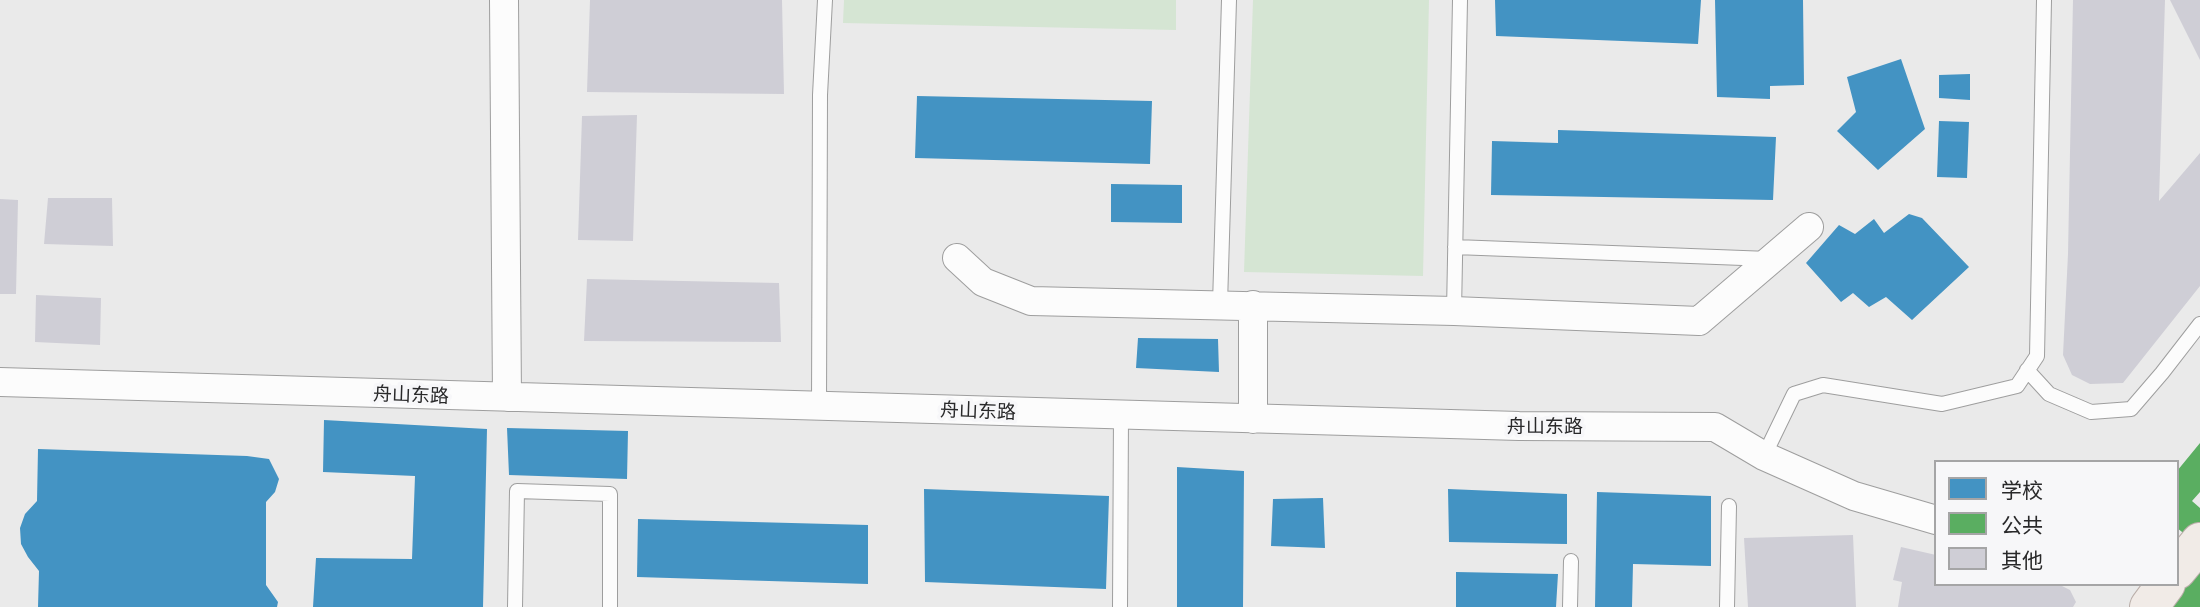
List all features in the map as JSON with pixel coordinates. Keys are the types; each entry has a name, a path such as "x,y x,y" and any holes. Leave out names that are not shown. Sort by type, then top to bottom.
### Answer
{"main road":[{"path":"2179,567 2200,542"}],"street":[{"path":"504,0 507,397"},
{"path":"957,258 983,282 1031,301 1454,311 1699,321 1809,227"},
{"path":"1253,305 1253,419"},
{"name":"舟山东路","path":"0,382 1519,426 1715,427 1765,456 1854,496 1934,519"}],"lane":[{"path":"819,406 820,95 825,0"},
{"path":"1220,304 1229,0"},
{"path":"1454,311 1460,0"},
{"path":"1765,456 1794,394 1823,385 1942,404 2017,386 2036,356 2044,0"},
{"path":"1455,247 1771,259"},
{"path":"2027,370 2049,394 2091,412 2131,409 2197,333"},
{"path":"1120,607 1121,415"},
{"path":"514,607 517,491 610,494 610,607"},
{"path":"1727,607 1729,506"},
{"path":"1570,607 1572,562"}],"green space":[{"path":"844,0 1176,0 1176,30 843,23"},
{"path":"1253,0 1429,0 1423,276 1244,272"}],"building: 学校":[{"path":"1495,0 1701,0 1698,44 1496,36"},
{"path":"1715,0 1803,0 1804,85 1770,86 1770,99 1717,97"},
{"path":"1901,59 1925,129 1878,170 1837,131 1856,112 1847,77"},
{"path":"1970,74 1970,100 1939,98 1939,75"},
{"path":"917,96 1152,101 1150,164 915,158"},
{"path":"1939,121 1969,122 1967,178 1937,177"},
{"path":"1558,130 1776,137 1773,200 1491,195 1492,141 1558,143"},
{"path":"1111,184 1182,185 1182,223 1111,222"},
{"path":"1909,214 1922,218 1969,267 1912,320 1886,297 1869,307 1853,293 1841,302 1806,263 1839,225 1855,234 1874,219 1884,233"},
{"path":"1138,338 1218,339 1219,372 1136,368"},
{"path":"324,420 487,429 483,607 313,607 316,558 412,559 415,476 323,472"},
{"path":"507,428 628,431 627,479 509,475"},
{"path":"38,449 269,459 279,479 275,492 266,502 266,585 278,602 277,607 38,607 39,571 21,544 20,528 25,514 37,501"},
{"path":"1177,467 1244,471 1243,607 1177,607"},
{"path":"924,489 1109,496 1106,589 925,582"},
{"path":"1448,489 1567,494 1567,544 1449,542"},
{"path":"1597,492 1711,496 1711,566 1633,564 1632,607 1595,607"},
{"path":"1323,498 1325,548 1271,546 1273,499"},
{"path":"638,519 868,525 868,584 637,577"},
{"path":"1456,572 1558,574 1556,607 1456,607"}],"building: 公共":[{"path":"2200,443 2200,492 2192,501 2200,508 2200,546 2179,530 2179,469"},
{"path":"2200,554 2200,607 2160,607 2176,586 2179,586 2179,582"}],"building: 其他":[{"path":"590,0 782,0 784,94 587,92"},
{"path":"2073,0 2165,0 2159,201 2200,153 2200,286 2123,383 2090,384 2072,375 2063,355 2068,254"},
{"path":"2170,0 2200,0 2200,60"},
{"path":"637,115 633,241 578,240 582,116"},
{"path":"48,198 112,198 113,246 44,244"},
{"path":"0,199 18,200 16,294 0,294"},
{"path":"587,279 779,283 781,342 584,341"},
{"path":"36,295 101,298 100,345 35,342"},
{"path":"1853,535 1856,607 1748,607 1744,538"},
{"path":"1901,547 1934,555 1934,586 2062,586 2070,590 2076,602 2073,607 1898,607 1902,582 1893,580"}]}
